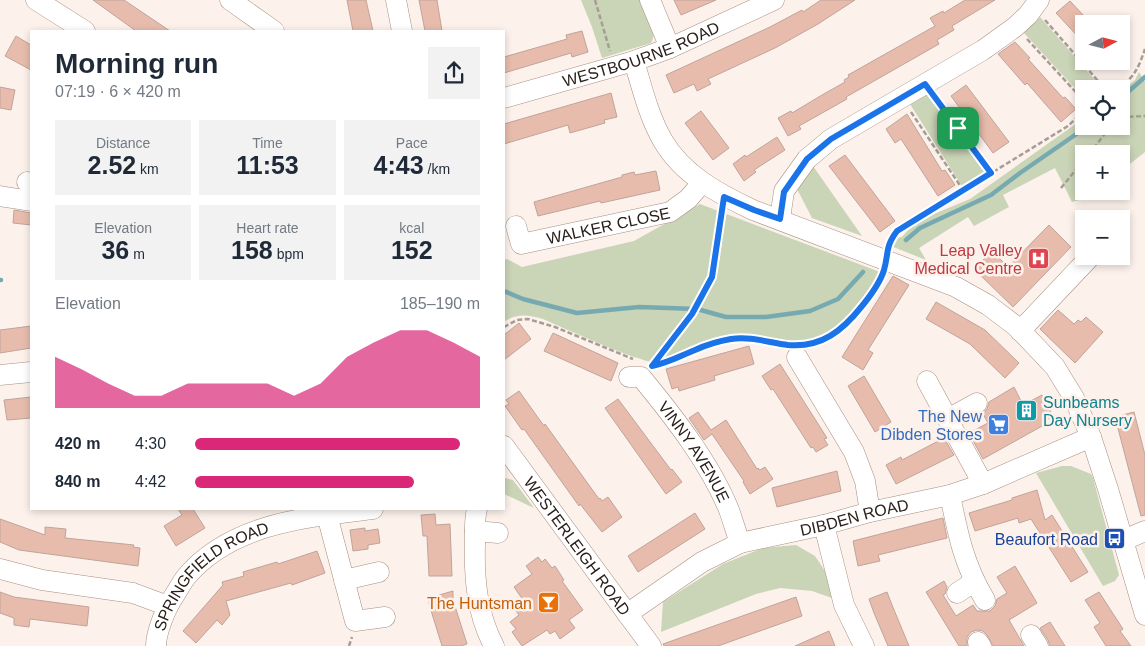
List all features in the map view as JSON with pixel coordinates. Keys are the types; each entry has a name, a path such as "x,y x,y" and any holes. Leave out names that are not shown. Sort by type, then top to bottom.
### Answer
{"street":[{"path":"36,0 83,30"},
{"path":"230,0 273,30"},
{"path":"396,0 402,30"},
{"path":"650,0 670,48"},
{"name":"WESTBOURNE ROAD","path":"505,98 634,61 670,48 774,0"},
{"path":"780,219 784,192 807,159 831,139 983,50 1015,26 1036,4"},
{"path":"634,61 653,119 663,142 682,165 702,183 724,197 754,210 956,287 988,305 1020,331 1055,367 1074,398 1091,437 1124,540 1145,615"},
{"name":"WALKER CLOSE","path":"516,226 521,244 670,212 688,199 702,183"},
{"path":"0,196 30,189"},
{"path":"1020,331 1082,265"},
{"path":"796,349 854,452 864,481 870,512"},
{"name":"VINNY AVENUE","path":"633,369 662,403 699,454 728,508 740,543"},
{"path":"0,375 30,372"},
{"path":"927,381 983,484"},
{"path":"948,419 978,403"},
{"name":"DIBDEN ROAD","path":"627,614 702,562 740,543 824,525 870,512 950,496 983,484 1091,437"},
{"name":"WESTERLEIGH ROAD","path":"505,450 651,646"},
{"path":"950,496 963,555 974,582 985,600"},
{"name":"SPRINGFIELD ROAD","path":"156,646 168,606 186,577 208,556 241,536 292,521 327,514 364,510"},
{"path":"477,510 474,574 478,603 492,635"},
{"path":"327,514 355,621 385,617"},
{"path":"824,525 844,605 864,646"},
{"path":"475,531 498,533"},
{"path":"1124,540 1145,531"},
{"path":"0,569 42,580 133,593 168,606"},
{"path":"344,580 379,572"},
{"path":"957,593 974,582"}],"path":[{"path":"595,0 614,67"},
{"path":"1036,4 1098,80"},
{"path":"1015,26 1075,91"},
{"path":"1129,80 1139,66 1145,49"},
{"path":"925,84 991,173"},
{"path":"902,98 963,190"},
{"path":"1130,117 1145,116"},
{"path":"724,197 712,277 692,314 652,366 671,361 695,349 734,338 750,339 796,349 829,337 846,326 876,286 884,270 889,242 897,231 1068,126 1075,119"},
{"path":"1096,145 1104,135"},
{"path":"1060,188 1075,170"},
{"path":"505,326 517,320 528,319 555,327 633,369"}],"green space":[{"path":"581,0 642,0 653,27 654,32 651,43 602,58"},
{"path":"1040,17 1075,57 1075,70 1086,70 1095,80 1075,80 1075,88 1024,33"},
{"path":"1139,72 1145,82 1145,152 1130,164 1130,145 1075,145 1075,200 1079,200 1072,202 1055,168 1003,195 1009,207 974,226 968,217 919,248 926,260 891,246 891,242 896,238 902,237 909,229 934,214 970,199 1075,124 1075,135 1130,135 1130,84 1135,80"},
{"path":"928,92 988,173 963,188 910,104"},
{"path":"813,166 862,236 812,218 796,187"},
{"path":"700,204 880,272 864,298 844,321 819,337 804,341 788,341 747,335 720,337 695,345 669,359 659,362 648,361 622,353 543,319 523,316 513,317 505,321 505,260 522,267 634,241"},
{"path":"1062,466 1071,466 1091,474 1093,478 1119,575 1115,581 1103,586 1036,473"},
{"path":"505,478 513,480 534,508 505,494"},
{"path":"796,545 815,556 825,571 832,598 812,591 780,588 756,594 661,632 663,602 723,564 763,548"}],"building":[{"path":"93,0 124,0 169,30 135,30"},
{"path":"347,0 366,0 373,30 353,30"},
{"path":"419,0 437,0 442,30 425,30"},
{"path":"674,0 716,0 681,15"},
{"path":"821,0 855,0 818,24 775,48 708,79 711,84 697,91 694,84 674,93 666,75 770,27 802,10 803,12"},
{"path":"965,0 995,0 952,26 954,30 937,40 939,44 846,97 847,99 799,126 801,129 788,136 778,118 791,111 792,113 845,82 844,80 849,77 848,75 935,26 930,18 943,11 944,13"},
{"path":"1070,1 1083,15 1075,15 1075,33 1056,13"},
{"path":"582,31 588,52 572,57 571,53 505,73 505,57 567,39 566,35"},
{"path":"16,36 30,44 30,69 5,56"},
{"path":"1015,42 1030,58 1028,59 1075,110 1061,122 1027,83 1025,85 998,54"},
{"path":"966,85 1009,142 993,153 951,96"},
{"path":"0,87 15,90 11,110 0,108"},
{"path":"611,93 617,117 604,120 605,123 570,133 568,125 505,144 505,124"},
{"path":"701,111 729,148 713,160 685,123"},
{"path":"907,114 942,171 945,170 955,185 938,196 901,139 895,143 886,129"},
{"path":"777,137 785,150 754,170 756,172 744,181 733,164"},
{"path":"845,155 895,221 880,232 829,166"},
{"path":"656,171 660,190 601,203 600,201 538,216 534,202 622,177 622,175 634,172 635,175"},
{"path":"14,210 30,213 30,225 13,223"},
{"name":"Leap Valley Medical Centre","path":"1049,225 1071,247 1013,307 974,269 992,251 1008,267"},
{"path":"893,276 909,285 868,350 873,353 863,370 842,357"},
{"path":"936,302 985,330 1019,363 1005,378 970,344 926,319"},
{"path":"1058,310 1074,324 1078,320 1081,322 1086,317 1103,332 1075,363 1040,329"},
{"path":"519,323 531,339 505,359 505,334"},
{"path":"30,326 30,348 0,353 0,330"},
{"path":"553,333 618,363 611,381 544,351"},
{"path":"749,346 754,364 714,376 715,380 679,391 678,387 672,389 666,369"},
{"path":"780,364 827,438 824,439 828,445 816,452 813,447 811,448 773,389 771,390 762,376"},
{"path":"864,376 891,422 875,432 848,386"},
{"path":"1014,387 1023,405 1042,395 1053,416 1043,422 1044,425 983,459 969,433 988,423 983,414 989,402"},
{"path":"519,391 599,499 602,501 608,497 622,517 602,532 580,504 579,506 524,429 522,430 505,406 509,404 506,400"},
{"path":"30,397 30,418 7,420 4,400"},
{"path":"618,399 682,482 666,494 605,408"},
{"path":"698,412 711,430 726,420 757,469 760,470 765,467 773,479 750,494 744,481 712,434 704,440 689,418"},
{"path":"1134,412 1145,455 1145,515 1141,516 1115,417"},
{"path":"944,438 954,455 896,484 886,465 901,457 902,460"},
{"path":"837,471 841,491 777,507 772,488"},
{"path":"1037,490 1045,520 1052,515 1088,572 1071,582 1031,519 1019,523 1018,518 975,531 969,513"},
{"path":"179,510 194,510 205,528 176,546 164,526 182,515"},
{"path":"695,513 705,529 638,572 628,556"},
{"path":"435,514 436,525 450,524 452,576 429,576 427,536 423,536 421,515"},
{"path":"943,518 947,538 878,555 880,561 858,566 853,541"},
{"path":"0,519 45,535 45,527 66,529 65,538 134,545 133,547 140,548 138,566 19,550 0,542"},
{"path":"365,528 365,531 378,529 380,543 368,545 368,549 353,551 350,530"},
{"path":"317,551 325,573 292,585 291,583 226,601 230,615 222,625 217,620 196,643 183,631 223,585 222,582 244,576 243,572 277,562 278,564"},
{"name":"The Huntsman","path":"538,557 542,562 545,559 552,568 555,566 564,580 562,581 583,610 569,620 575,628 560,639 555,631 550,634 547,630 522,646 512,632 516,629 510,622 519,615 513,607 523,600 514,587 532,574 526,566"},
{"path":"1015,566 1037,603 1009,620 1024,646 993,646 983,631 977,630 971,632 967,637 967,646 959,646 926,592 944,581 947,587 943,595 956,616 973,605 977,611 990,611 995,606 997,599 1007,593 997,577"},
{"path":"453,591 453,600 467,644 442,646 429,604 429,598"},
{"path":"0,592 14,597 89,607 87,626 30,619 29,627 14,625 14,618 0,613"},
{"path":"887,592 909,646 888,646 874,613 869,599"},
{"path":"1099,592 1123,629 1120,631 1131,646 1106,646 1094,627 1100,623 1085,600"},
{"path":"796,597 802,616 718,646 664,646 663,644"},
{"path":"1050,622 1065,646 1050,646 1040,628"},
{"path":"829,631 835,646 795,646"}],"waterway":[{"path":"1130,90 1145,77"},
{"path":"906,240 920,228 991,195 1075,135"},
{"path":"505,291 523,299 577,313 639,307 697,309 726,317 766,317 810,311 838,299 863,272"}],"place":[{"name":"Leap Valley Medical Centre","path":"1038,259"},
{"name":"Sunbeams Day Nursery","path":"1027,411"},
{"name":"The New Dibden Stores","path":"998,425"},
{"name":"Beaufort Road","path":"1114,539"},
{"name":"The Huntsman","path":"548,603"}],"route":[{"path":"925,84 958,128 991,173 897,231 889,242 884,270 876,286 846,326 829,337 816,342 802,344 789,345 734,338 695,349 664,364 652,366 692,314 712,277 724,197 780,219 784,192 807,159 831,139 925,84"}]}
